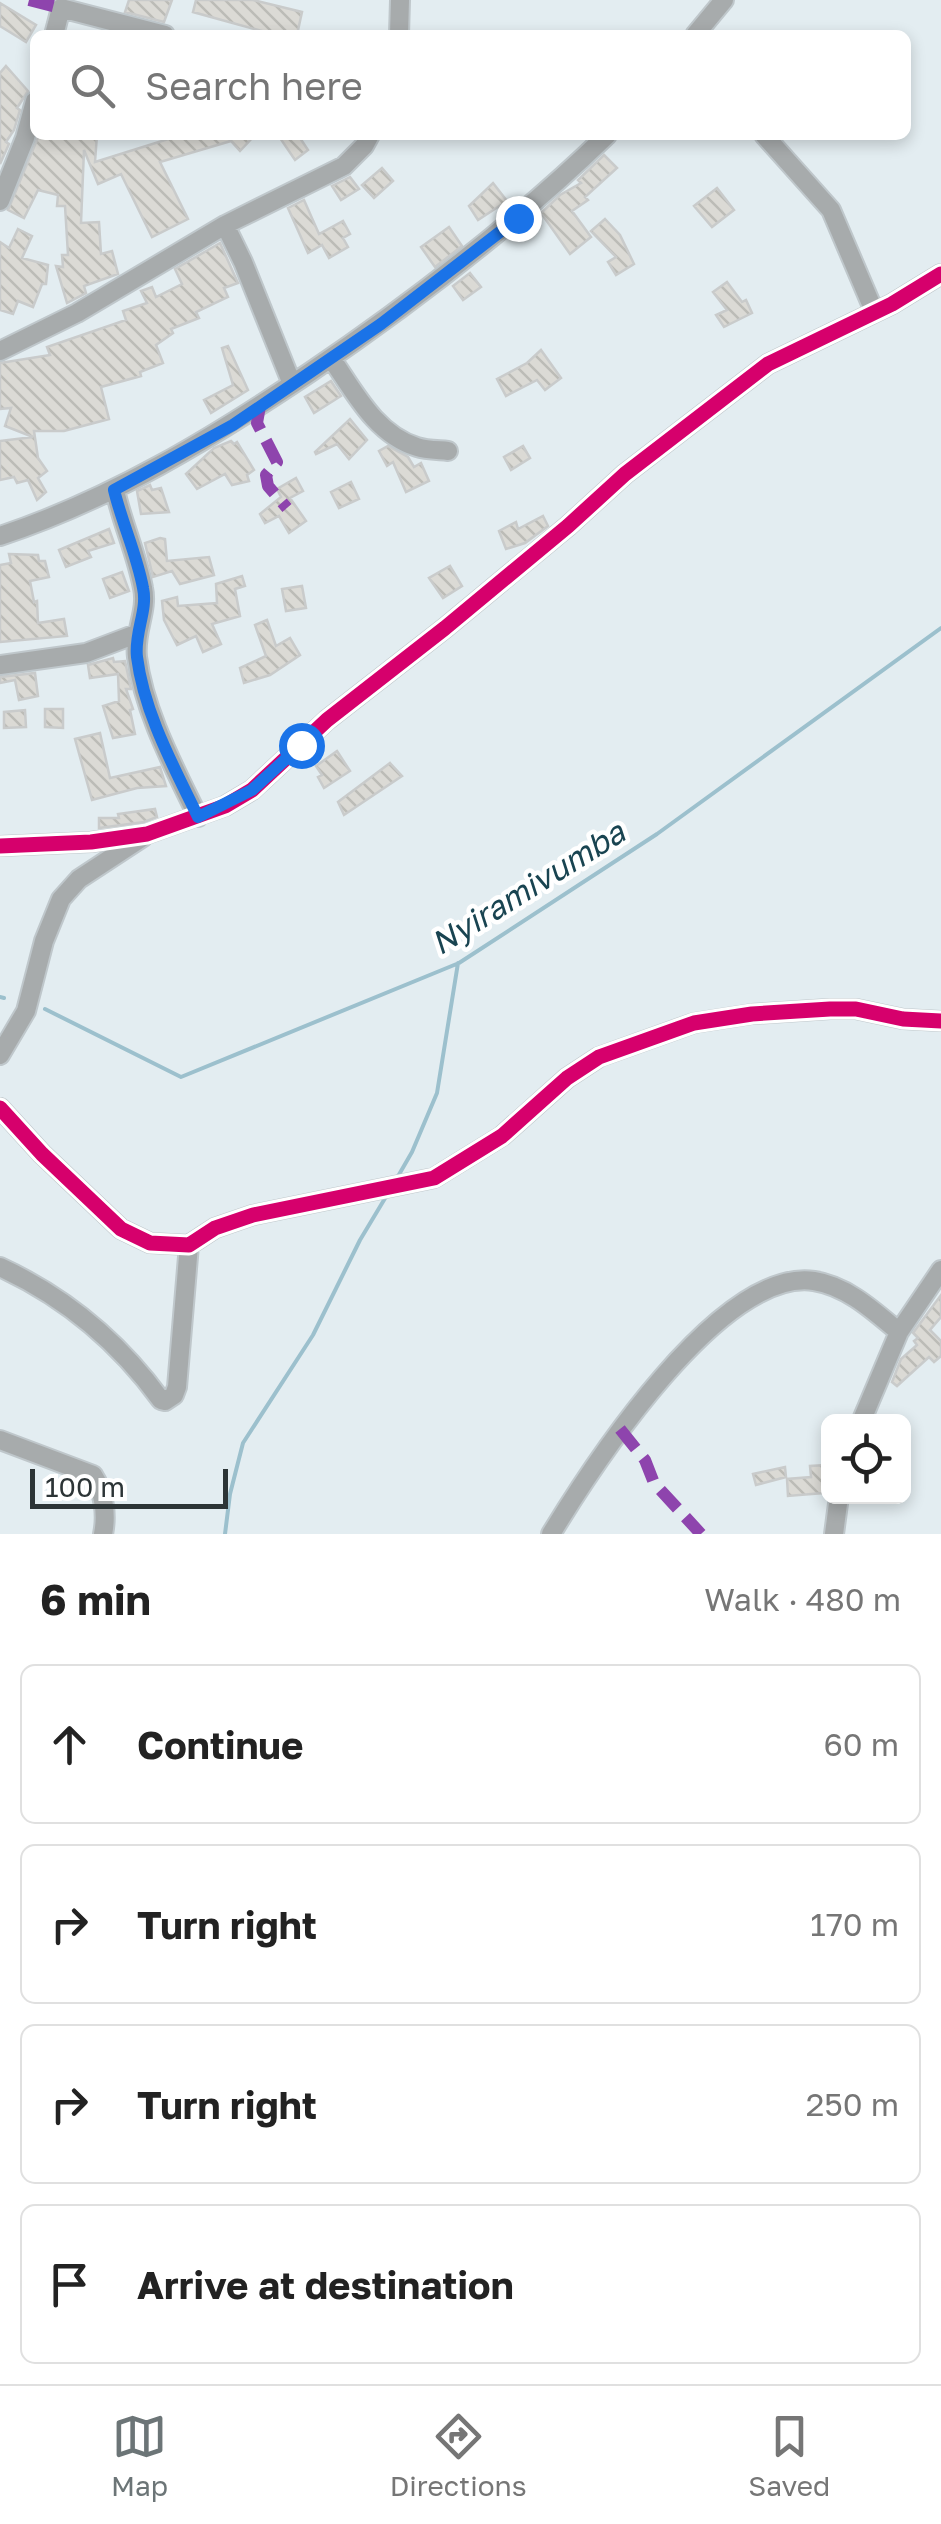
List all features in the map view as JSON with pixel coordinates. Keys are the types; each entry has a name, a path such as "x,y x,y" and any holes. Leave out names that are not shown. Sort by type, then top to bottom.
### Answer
{"street":[{"path":"398,30 400,0"},
{"path":"699,30 724,0"},
{"path":"55,30 61,8 146,30"},
{"path":"0,200 30,120"},
{"path":"0,351 76,313 225,225 344,166 367,140"},
{"path":"0,536 114,490 217,435 394,315 498,235 602,140"},
{"path":"768,140 831,210 874,311"},
{"path":"225,225 244,262 292,384"},
{"path":"0,846 92,842 147,834 198,817 252,790 327,720 445,628 625,474 768,364 892,304 941,274"},
{"path":"332,358 369,415 389,432 416,447 448,451"},
{"path":"114,490 144,588 136,634 138,662 160,734 198,817"},
{"path":"0,665 86,653 136,634"},
{"path":"0,1055 26,1010 44,940 61,899 79,879 147,834"},
{"path":"0,1108 42,1154 121,1228 150,1243 189,1245 215,1228 253,1215 434,1178 502,1136 566,1078 599,1056 694,1023 830,1008 856,1008 903,1019 941,1021"},
{"path":"0,1267 84,1318 128,1358 165,1401 177,1387 189,1245"},
{"path":"863,1414 899,1332 941,1270"},
{"path":"551,1534 641,1400 679,1359 756,1294 788,1282 812,1281 839,1288 899,1332"},
{"path":"0,1440 93,1475 102,1501 102,1534"},
{"path":"834,1534 838,1504"}],"building":[{"path":"129,0 172,0 164,22 125,12"},
{"path":"196,0 253,0 302,12 298,30 258,30 193,12"},
{"path":"0,3 36,25 26,42 0,26"},
{"path":"6,66 28,91 17,108 20,110 14,130 0,164 0,73"},
{"path":"37,140 97,140 95,162 165,140 250,140 240,151 231,141 160,162 188,219 152,237 121,174 98,184 84,150 81,223 99,222 101,254 112,251 118,274 84,286 86,293 67,303 56,266 63,267 62,255 68,255 65,206 57,206 58,195 38,190 24,218 8,210"},
{"path":"281,140 301,140 308,150 295,160"},
{"path":"604,155 617,168 585,197 588,200 572,211 591,237 570,254 541,213 581,183 578,180"},
{"path":"382,168 393,181 374,198 362,185"},
{"path":"350,177 359,189 341,200 332,186"},
{"path":"493,183 507,201 478,220 469,206"},
{"path":"717,188 734,210 712,227 694,206"},
{"path":"304,200 319,234 343,221 350,234 343,238 348,247 329,258 322,245 308,253 288,208"},
{"path":"605,219 620,235 634,264 616,275 608,262 616,257 591,231"},
{"path":"449,227 462,246 435,267 421,247"},
{"path":"18,229 32,236 22,258 48,265 46,284 42,284 33,307 18,301 13,314 0,310 0,242 9,248"},
{"path":"220,243 238,283 224,288 228,297 196,312 199,318 171,329 173,333 156,345 163,363 140,372 141,376 101,387 109,419 64,431 34,431 38,458 47,471 38,478 46,492 37,500 28,480 0,480 0,441 33,437 5,426 11,408 0,409 0,363 50,355 47,347 126,320 123,311 147,303 141,291 152,287 156,297 182,284 175,269"},
{"path":"470,273 481,287 463,300 453,286"},
{"path":"727,282 742,302 746,300 752,313 724,327 716,315 727,310 713,292"},
{"path":"228,346 248,390 211,413 204,400 233,385 222,348"},
{"path":"541,350 561,378 545,390 537,380 506,396 497,379 527,363"},
{"path":"331,381 341,396 314,413 305,397"},
{"path":"350,419 367,440 349,459 337,444 316,454 315,452"},
{"path":"237,442 254,470 247,475 249,481 232,485 225,474 197,489 186,474 214,448"},
{"path":"388,446 408,457 414,467 421,463 429,481 406,492 393,462 387,466 379,451"},
{"path":"523,446 530,458 511,470 504,457"},
{"path":"296,478 303,491 290,498 306,521 289,533 279,516 265,523 260,514 281,497 277,489"},
{"path":"351,482 359,499 339,508 331,492"},
{"path":"150,485 152,490 161,488 169,512 141,514 137,491"},
{"path":"543,516 548,526 525,543 506,549 499,531 516,522 518,529"},
{"path":"109,529 114,543 88,551 91,557 66,567 59,550"},
{"path":"165,539 167,561 209,557 214,575 180,584 172,571 153,577 145,543"},
{"path":"9,554 38,555 39,561 45,561 49,577 30,581 34,602 37,601 38,623 64,619 67,636 0,642 0,565 11,563"},
{"path":"450,566 462,586 443,598 429,578"},
{"path":"122,572 129,591 110,598 103,579"},
{"path":"242,576 245,586 235,589 240,616 212,624 221,644 203,652 196,636 177,645 164,620 162,601 177,597 178,606 217,603 216,584"},
{"path":"302,586 306,608 286,611 282,589"},
{"path":"267,620 276,646 290,638 300,655 270,675 244,683 240,668 266,656 255,625"},
{"path":"113,658 114,662 125,661 135,734 113,738 103,706 119,701 118,674 90,678 88,665"},
{"path":"35,673 38,696 19,700 15,680 0,683 0,677"},
{"path":"45,709 63,709 63,728 45,727"},
{"path":"25,710 26,727 4,728 4,712"},
{"path":"100,733 110,778 160,767 166,786 137,788 92,800 75,739"},
{"path":"337,751 350,771 324,788 316,766"},
{"path":"390,763 402,776 344,815 338,802"},
{"path":"155,809 157,817 144,822 99,828 99,818 119,818 118,814"},
{"path":"941,1295 941,1317 930,1330 941,1341 941,1356 934,1362 929,1357 897,1386 892,1382 901,1359 917,1345 914,1341 918,1338 913,1333"},
{"path":"821,1465 821,1493 788,1496 787,1479 811,1477 810,1466"},
{"path":"785,1467 786,1477 756,1485 753,1474"}],"waterway":[{"name":"Nyiramivumba","path":"45,1009 181,1077 459,963 657,834 941,628"},
{"path":"397,1178 437,1093 458,963"},
{"name":"Nyiramivumba","path":"0,997 4,998"},
{"path":"225,1534 243,1443 313,1335 387,1195"}],"marked path":[{"path":"29,0 61,8"},
{"path":"260,406 257,423 277,462 266,475 268,486 287,508"},
{"path":"620,1429 645,1460 654,1483 701,1534"}],"cycle path":[{"path":"0,846 91,842 147,834 225,806 252,790 327,720 445,628 625,474 768,364 892,304 941,274"},
{"path":"0,1108 121,1229 150,1243 189,1245 215,1228 253,1215 434,1178 502,1136 567,1078 599,1057 694,1023 752,1014 830,1009 941,1021"}],"route":[{"path":"301,745 252,790 198,817 160,734 143,684 136,634 144,588 114,490 233,425 420,296 518,218"}]}
